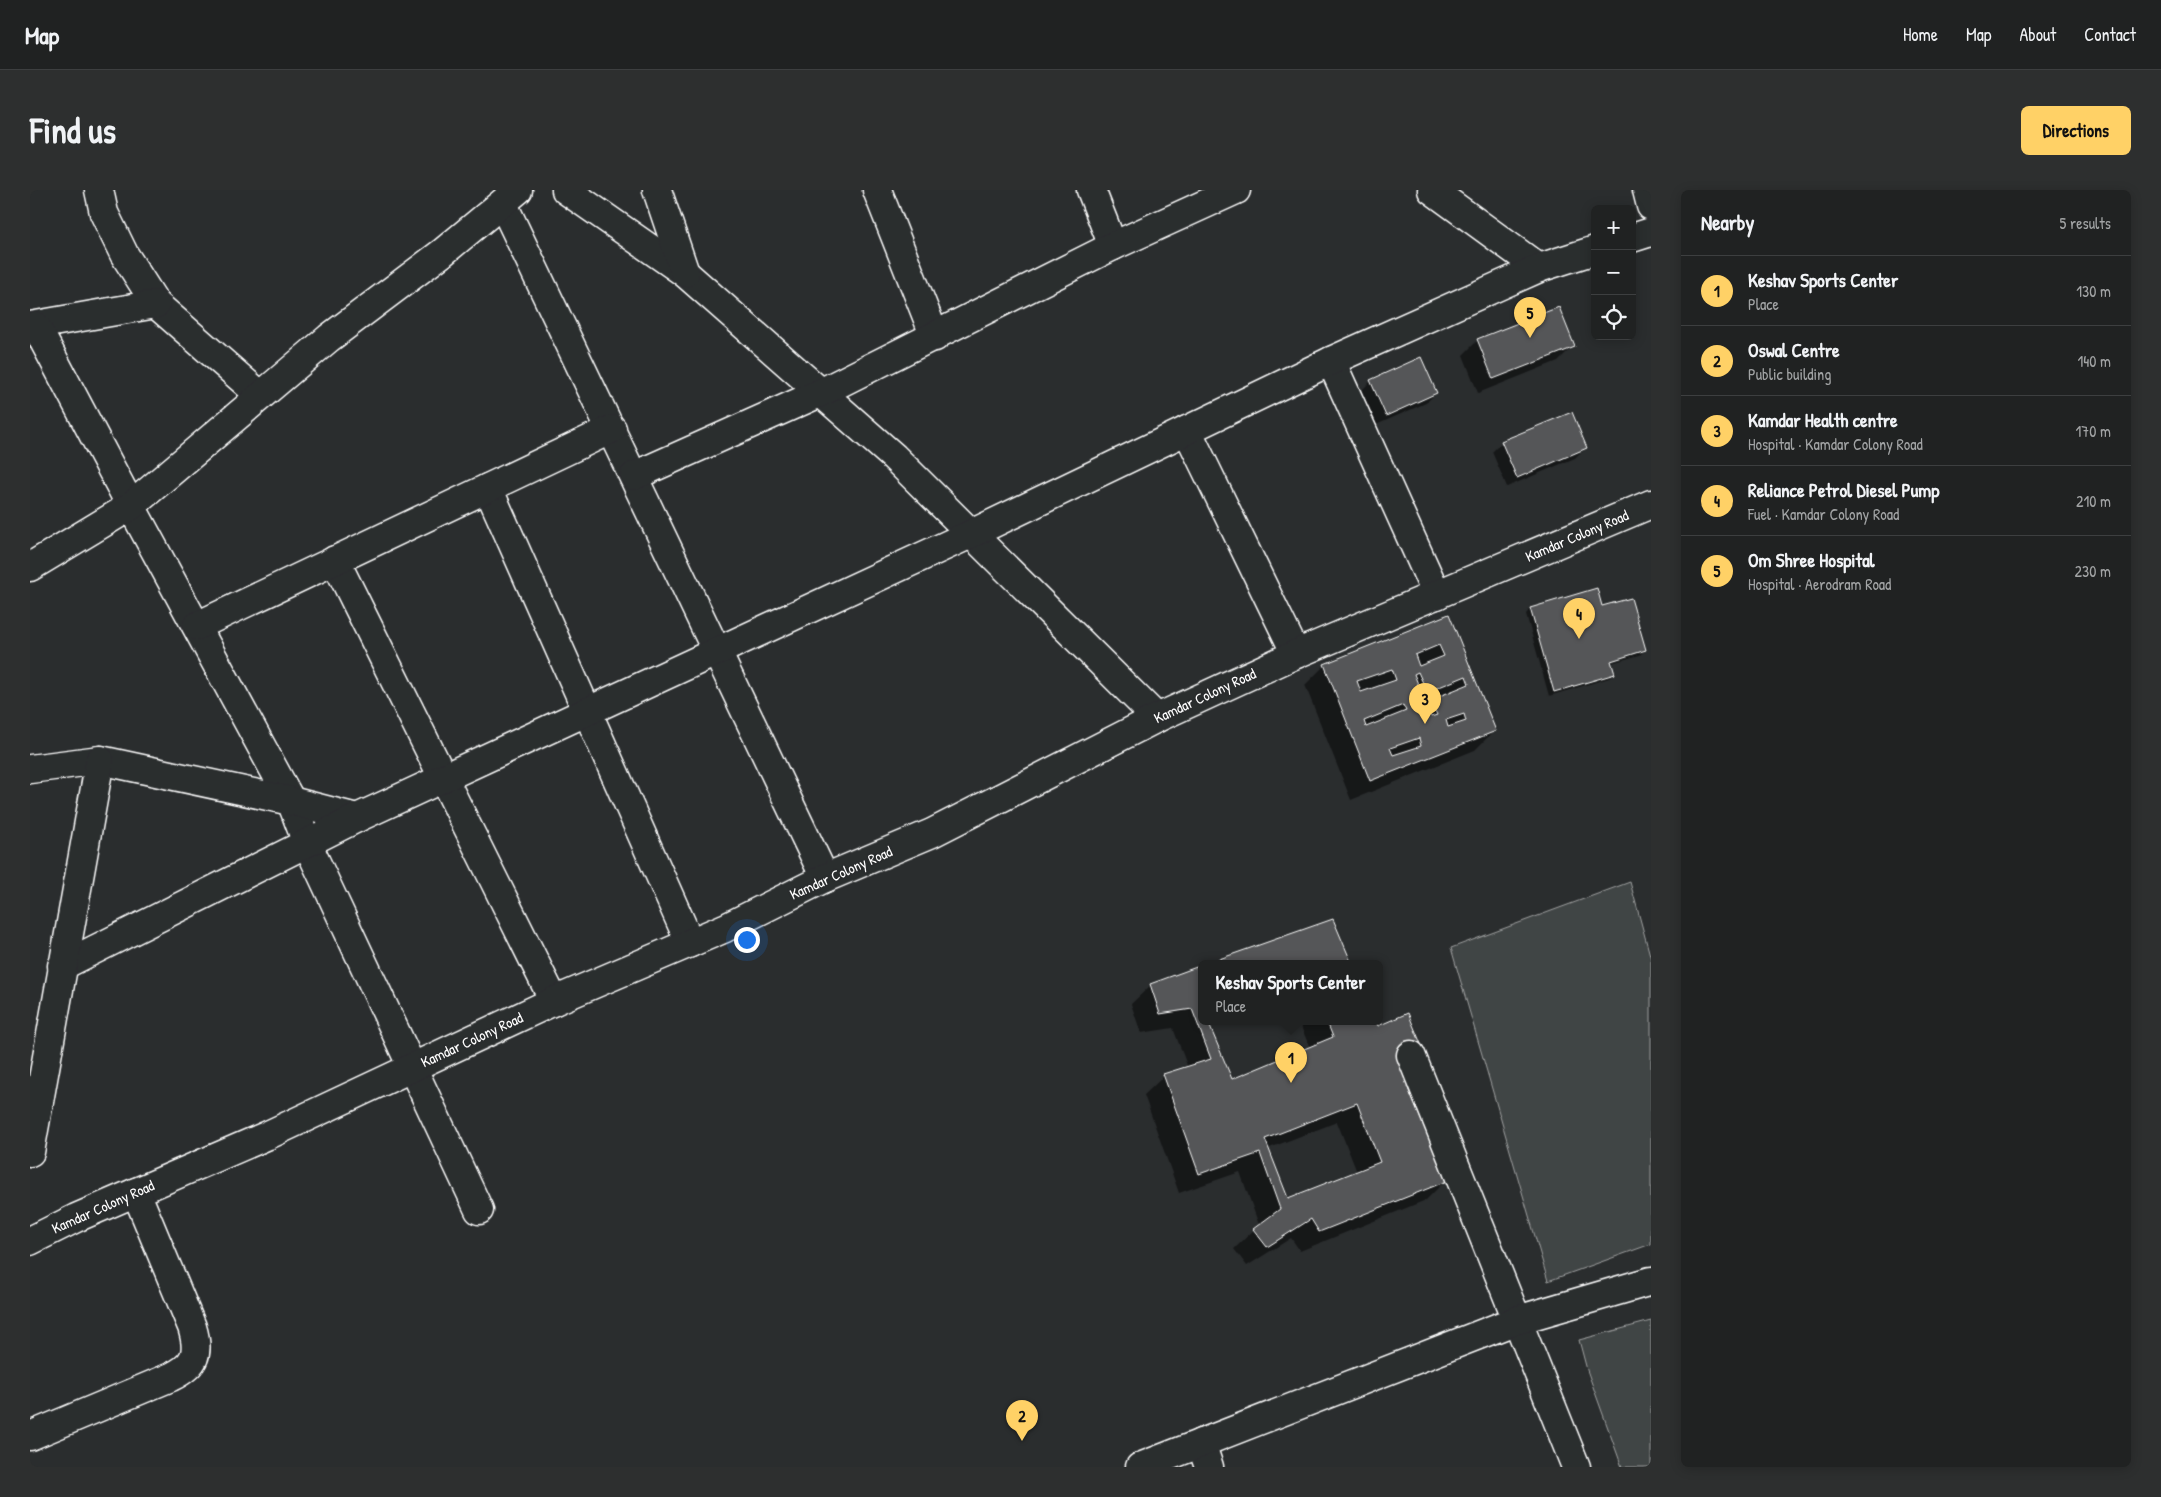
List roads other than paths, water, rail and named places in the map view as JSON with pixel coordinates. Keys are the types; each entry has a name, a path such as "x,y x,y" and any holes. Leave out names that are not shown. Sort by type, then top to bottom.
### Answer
{"street":[{"path":"99,190 104,213 124,254 156,304 260,395"},
{"path":"566,190 685,273 822,392 894,457 973,533 1157,718"},
{"path":"657,190 685,273"},
{"path":"877,190 935,337"},
{"path":"1091,190 1113,246"},
{"path":"634,476 822,392 935,337 1113,246 1236,190"},
{"path":"1432,190 1539,268"},
{"path":"1648,190 1651,206"},
{"path":"30,567 131,506 329,338 510,197 612,429 825,878"},
{"path":"1636,237 1651,232"},
{"path":"62,966 357,818 973,533 1331,360 1539,268 1591,251"},
{"path":"156,304 33,326 292,801 307,843 414,1067 479,1210"},
{"path":"1331,360 1437,595"},
{"path":"197,626 612,429"},
{"path":"1188,430 1296,654"},
{"path":"488,488 690,943"},
{"name":"Kamdar Colony Road","path":"30,1241 136,1192 266,1136 554,1001 725,928 825,878 984,808 1157,718 1296,654 1651,504"},
{"path":"335,560 554,1001"},
{"path":"30,769 100,760 292,801 357,818"},
{"path":"30,1152 100,760"},
{"path":"1411,1055 1576,1467"},
{"path":"30,1436 172,1377 187,1369 193,1361 196,1341 192,1327 136,1192"},
{"path":"1140,1467 1205,1455 1517,1320 1651,1280"}],"place":[{"name":"Om Shree Hospital","path":"1530,338"},
{"name":"Reliance Petrol Diesel Pump","path":"1579,639"},
{"name":"Kamdar Health centre","path":"1425,724"},
{"name":"Keshav Sports Center","path":"1291,1083"},
{"name":"Oswal Centre","path":"1022,1441"}]}
